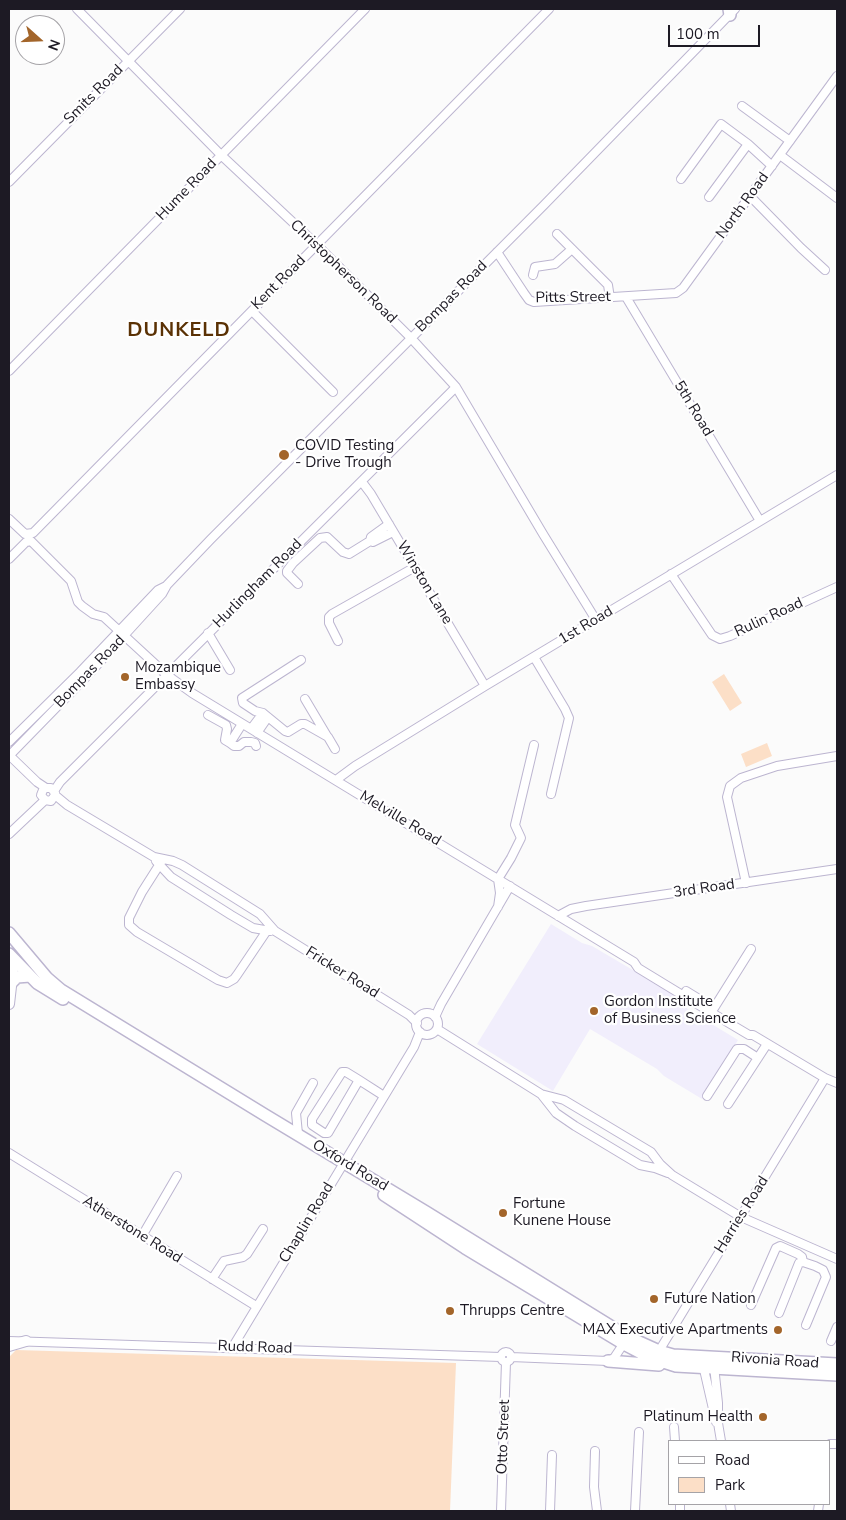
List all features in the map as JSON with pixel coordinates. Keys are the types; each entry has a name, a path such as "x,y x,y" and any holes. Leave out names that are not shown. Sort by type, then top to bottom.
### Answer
{"main road":[{"path":"9,1004 12,957 16,948 10,935"},
{"name":"Oxford Road","path":"10,935 47,978 61,990 298,1134 342,1166 465,1248 626,1341 651,1358 676,1366 708,1362"},
{"name":"Oxford Road","path":"12,957 46,989 342,1166"},
{"path":"10,984 17,977 30,976"},
{"path":"9,1346 26,1341"},
{"name":"Oxford Road","path":"626,1341 673,1355 708,1362"},
{"path":"608,1361 676,1366"},
{"name":"Rivonia Road","path":"708,1362 837,1364"},
{"name":"Rivonia Road","path":"708,1362 837,1375"}],"street":[{"name":"Christopherson Road","path":"77,9 220,155 411,338 456,387 596,620"},
{"name":"Smits Road","path":"9,182 180,9"},
{"name":"Hume Road","path":"9,371 364,9"},
{"name":"Kent Road","path":"9,559 549,9"},
{"name":"Bompas Road","path":"9,742 162,594 168,585 544,205 731,11"},
{"name":"North Road","path":"626,297 673,294 680,291 837,76"},
{"path":"742,106 790,141"},
{"path":"681,179 721,124 748,144 772,166"},
{"path":"709,196 748,144"},
{"path":"780,155 837,198"},
{"path":"750,196 801,248 826,270"},
{"path":"557,234 608,285 610,298"},
{"path":"533,276 535,267 555,264 572,249"},
{"name":"Pitts Street","path":"497,252 529,300 534,302 626,297"},
{"name":"5th Road","path":"626,297 760,521"},
{"path":"252,311 333,392"},
{"name":"Hurlingham Road","path":"9,834 456,387"},
{"name":"1st Road","path":"336,780 354,766 485,686 837,475"},
{"name":"Winston Lane","path":"362,482 485,686"},
{"name":"Melville Road","path":"9,519 71,581 78,602 82,606 92,614 104,617 167,676 242,724 558,916 714,1008 751,1031 753,1035"},
{"path":"298,584 287,571 320,538 327,537 347,554 356,551 370,541 371,537 391,528"},
{"path":"338,641 329,622 329,617 332,614 415,567"},
{"name":"Rulin Road","path":"671,574 712,635 720,639 726,638 837,586"},
{"name":"Bompas Road","path":"9,755 122,633"},
{"path":"208,633 230,670"},
{"path":"534,657 565,709 568,718 552,794"},
{"path":"301,660 242,698 243,703 255,712 265,715 285,731 288,732 301,724 328,737"},
{"path":"305,699 335,749"},
{"path":"208,715 226,726 225,740 234,746 239,746 244,742 255,743 256,746"},
{"path":"254,731 265,715"},
{"path":"230,743 242,724"},
{"path":"498,906 500,893 498,879 521,838 515,825 534,745"},
{"name":"Fricker Road","path":"9,755 48,794 154,857 161,862 171,878 249,926 271,929"},
{"path":"746,883 727,797 730,786 741,778 770,768 837,756"},
{"path":"161,862 142,892 129,918 129,925 136,932 218,980 227,983 234,979 271,929"},
{"name":"Fricker Road","path":"161,862 182,865 260,914 271,929 418,1020"},
{"name":"3rd Road","path":"544,907 571,909 837,869"},
{"path":"433,1016 437,1005 441,1004 510,886"},
{"name":"3rd Road","path":"558,916 571,909"},
{"path":"714,1008 751,949"},
{"name":"Melville Road","path":"634,962 638,968 749,1035 753,1035 837,1083"},
{"path":"436,1031 438,1023 433,1016 423,1015 418,1020 423,1034 436,1031 448,1034 450,1038 541,1094 564,1100 651,1152 672,1175"},
{"name":"Chaplin Road","path":"232,1348 423,1034"},
{"path":"728,1104 767,1044"},
{"path":"707,1096 737,1049 744,1049 758,1058"},
{"path":"359,1080 328,1133 324,1133 312,1125 312,1119 340,1073 346,1072 359,1080 384,1096"},
{"name":"Harries Road","path":"659,1351 826,1078"},
{"path":"298,1134 296,1112 313,1083"},
{"path":"541,1094 556,1113 643,1166 672,1175 741,1217 837,1259"},
{"name":"Atherstone Road","path":"9,1153 256,1306"},
{"path":"142,1236 177,1176"},
{"path":"212,1279 224,1261 243,1257 247,1254 263,1229"},
{"path":"751,1305 776,1248 780,1246 798,1254 802,1257 803,1262"},
{"path":"815,1266 820,1252"},
{"path":"780,1313 799,1263 803,1262 815,1266 823,1270 826,1277 806,1325"},
{"path":"831,1341 837,1327"},
{"name":"Rudd Road","path":"9,1341 608,1361"},
{"path":"608,1361 614,1358 626,1341"},
{"name":"Otto Street","path":"501,1511 506,1359"},
{"path":"708,1362 714,1416 718,1423 721,1440"},
{"path":"674,1427 676,1440"},
{"path":"635,1511 639,1432"},
{"path":"595,1451 594,1487 596,1511"},
{"path":"550,1511 552,1456"}],"shaded area":[{"name":"Gordon Institute of Business Science","path":"551,924 643,976 688,1004 687,1009 738,1040 702,1099 664,1076 657,1069 590,1029 553,1091 477,1044"}],"green space":[{"path":"724,674 742,703 730,711 712,682"},
{"path":"767,743 772,756 746,767 741,754"},
{"path":"16,1350 456,1363 450,1511 9,1511 9,1357"}],"place":[{"name":"COVID Testing - Drive Trough","path":"284,455"},
{"name":"Mozambique Embassy","path":"125,677"},
{"name":"Gordon Institute of Business Science","path":"594,1011"},
{"name":"Fortune Kunene House","path":"503,1213"},
{"name":"Future Nation","path":"654,1299"},
{"name":"Thrupps Centre","path":"450,1311"},
{"name":"MAX Executive Apartments","path":"778,1330"},
{"name":"Platinum Health","path":"763,1417"}],"district":[{"name":"DUNKELD","path":"179,331"}]}
